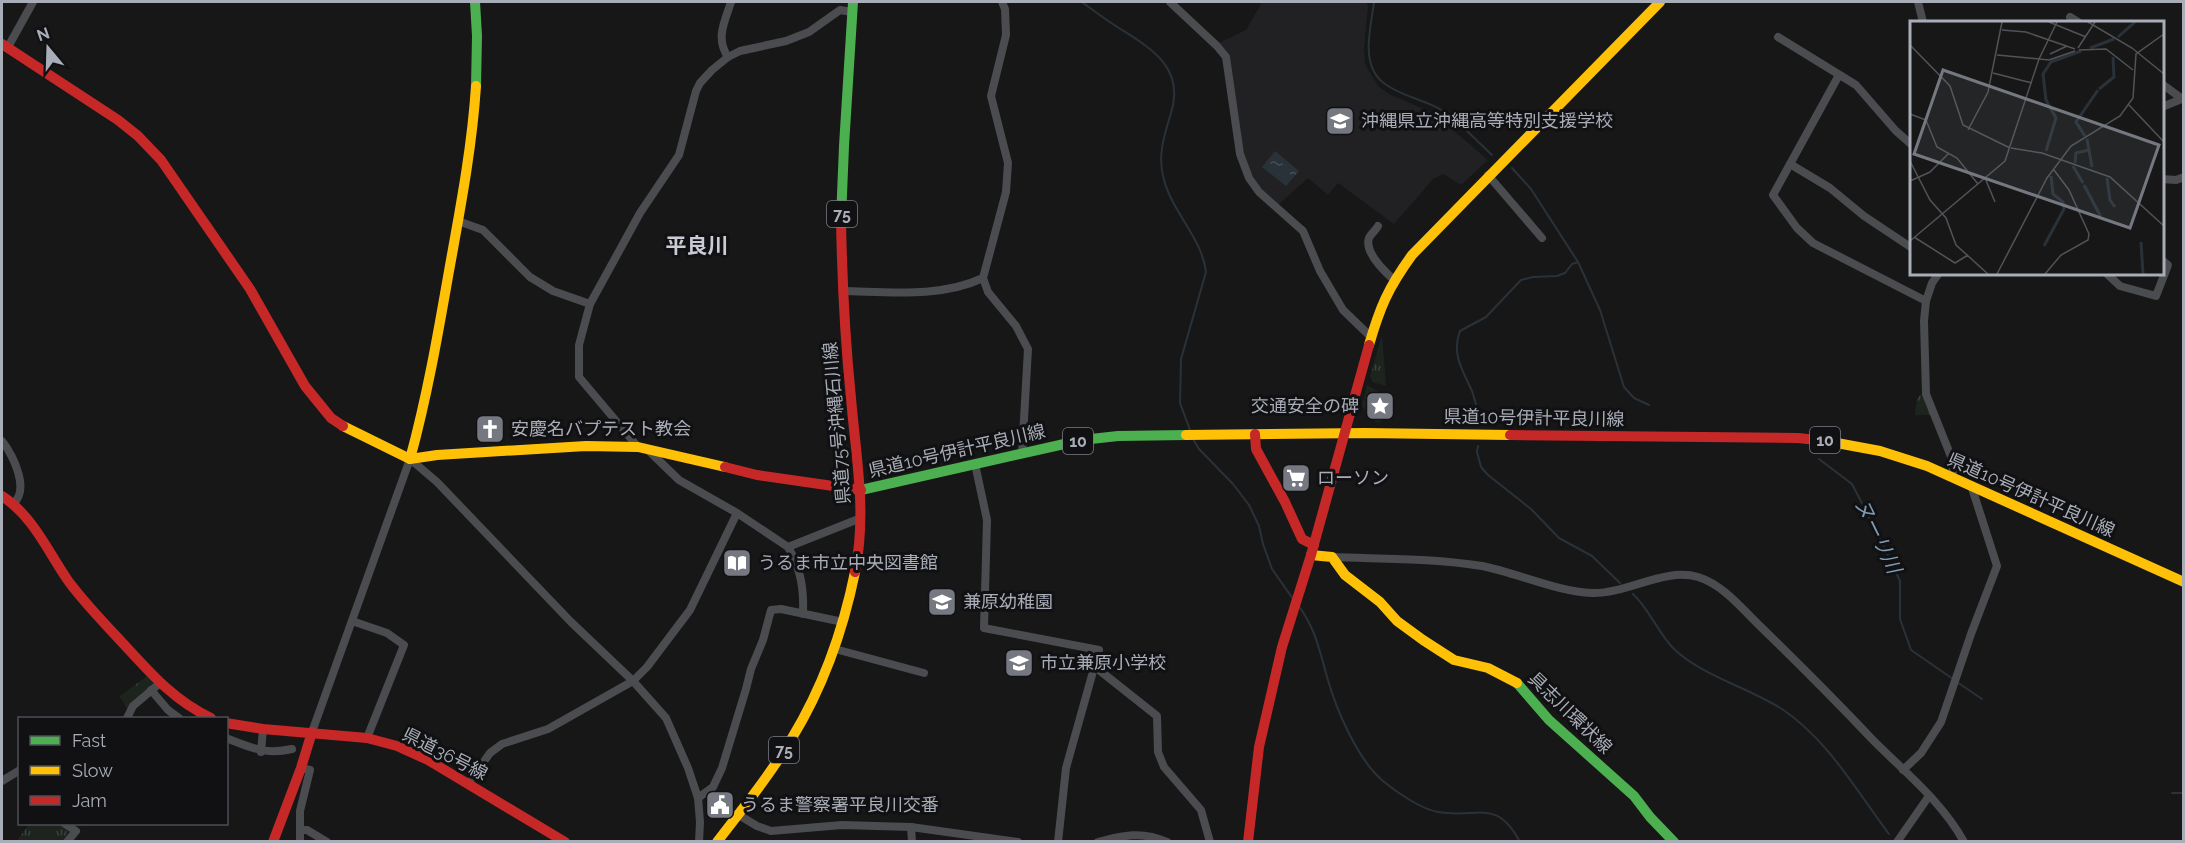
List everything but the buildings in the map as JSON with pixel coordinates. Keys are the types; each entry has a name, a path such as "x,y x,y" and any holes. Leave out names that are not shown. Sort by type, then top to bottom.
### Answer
{"main road":[{"path":"5,45 118,120 138,136 161,160 229,257 305,386 324,411 354,433 410,459 429,382 458,221 477,96 478,58 475,2"},
{"path":"1248,842 1259,747 1282,647 1312,550 1381,305 1394,280 1412,255 1660,2"},
{"name":"県道75号沖縄石川線","path":"721,840 737,814 792,740 816,697 835,649 855,569 861,519 861,490 853,420 841,239 843,151 853,7"},
{"name":"県道10号伊計平良川線","path":"410,459 437,455 586,446 642,448 757,475 861,490 1082,440 1118,436 1344,433 1798,438 1841,442 1887,452 1953,477 2184,582"},
{"path":"1255,434 1256,448 1302,539 1312,550 1332,557"},
{"path":"2,496 14,503 28,518 79,596 155,687 209,717"},
{"name":"具志川環状線","path":"1332,557 1346,575 1380,602 1397,621 1424,640 1454,660 1488,668 1516,682 1549,720 1634,796 1674,842"},
{"name":"県道36号線","path":"228,723 263,729 367,738 404,749 428,760 565,842"},
{"path":"273,842 312,732"}],"street":[{"path":"5,45 33,2"},
{"path":"728,57 723,48 721,33 731,2"},
{"path":"1002,2 1005,9 1006,35 991,96 1008,163 1006,192 983,278 988,292 1016,326 1028,349 1022,454"},
{"path":"1170,2 1226,57 1240,154 1249,178 1259,192 1303,231 1320,271 1343,310 1371,337"},
{"path":"1918,2 1923,21"},
{"path":"803,614 804,591 801,576 788,547 738,513 680,480 642,448 579,377 579,345 590,304 640,213 679,155 696,90 712,70 740,51 809,32 840,10 853,7"},
{"path":"1778,37 1856,85 1896,131 1910,143"},
{"path":"1839,75 1773,195 1804,236 1813,243 1926,301"},
{"path":"2164,85 2182,98 2164,107"},
{"path":"1790,164 1830,188 1864,216 1910,247"},
{"path":"1488,176 1542,238"},
{"path":"2164,179 2176,180 2184,177"},
{"path":"458,221 483,230 530,277 553,291 590,304"},
{"path":"1378,226 1369,239 1369,246 1377,263 1394,280"},
{"path":"2107,274 2120,286 2156,296 2168,265 2164,261"},
{"path":"1938,274 1932,283 1926,301 1924,321 1926,394 1952,459 1953,477"},
{"path":"843,291 921,292 966,285 983,278"},
{"path":"2,441 10,452 21,486 18,499 14,503"},
{"path":"312,732 410,459 437,482 571,622 633,681 666,718 688,768 698,798 699,842"},
{"path":"975,464 987,520 984,628 1099,650 1066,768 1058,842"},
{"path":"1903,770 1921,753 1941,722 1997,566 1971,485"},
{"path":"468,784 490,753 502,744 548,729 633,681 647,667 690,610 738,513"},
{"path":"788,547 861,519"},
{"path":"1332,557 1468,564 1590,593 1615,591 1674,576 1692,576 1702,579 1727,594 1797,662 1929,796 1956,826 1964,842"},
{"path":"698,798 713,787 722,768 771,610 782,609 843,622"},
{"path":"352,621 387,633 404,645 367,738"},
{"path":"835,649 924,673"},
{"path":"1094,666 1157,716 1158,752 1164,767 1201,810 1210,842"},
{"path":"128,717 133,706 155,687 168,710 178,717"},
{"path":"261,752 263,729"},
{"path":"228,739 261,752 292,749"},
{"path":"300,842 300,811 310,770 301,768"},
{"path":"2,781 18,771"},
{"path":"1897,842 1929,796"},
{"path":"737,814 771,831 842,825 911,827 1018,842"},
{"path":"67,825 76,831 67,842"},
{"path":"911,827 912,842"},
{"path":"301,830 307,830 327,842"},
{"path":"1098,842 1121,836 1152,835 1167,842"}],"shaded area":[{"name":"沖縄県立沖縄高等特別支援学校","path":"1262,2 1367,2 1365,64 1378,86 1389,94 1433,113 1488,160 1461,185 1443,174 1433,179 1394,224 1338,183 1328,195 1308,178 1278,205 1262,191 1247,167 1219,43 1246,30"}],"green space":[{"path":"1382,336 1386,386 1373,382 1370,376"},
{"path":"1367,385 1382,394 1381,422 1376,422 1362,406"},
{"path":"1922,393 1931,415 1915,415 1917,399"},
{"path":"150,674 157,685 129,713 120,696"},
{"path":"28,825 67,825 76,831 67,841 16,842"}],"water":[{"path":"1275,151 1299,171 1286,186 1262,167"}],"waterway":[{"path":"1082,2 1154,52 1169,72 1173,84 1174,97 1162,146 1162,171 1168,192 1199,248 1206,272 1181,359 1180,403 1190,430"},
{"name":"ヌーリ川","path":"1374,2 1369,34 1369,57 1377,76 1397,91 1443,111 1492,155"},
{"name":"ヌーリ川","path":"1512,168 1531,189 1578,262 1600,310 1624,387 1634,398 1649,405"},
{"path":"1480,424 1473,395 1457,355 1460,331 1486,317 1521,280 1557,276 1565,273 1572,264 1578,262"},
{"path":"1193,439 1199,449 1233,484 1249,505 1259,526 1272,569 1293,599"},
{"path":"1478,446 1477,452 1481,467 1488,475 1531,509 1559,538 1592,556 1620,583"},
{"name":"ヌーリ川","path":"1819,459 1852,484 1880,538 1900,581 1900,619 1911,650 1953,679"},
{"path":"1633,594 1668,643 1685,658 1711,674 1769,701 1798,721 1813,735 1840,767 1889,834"},
{"path":"1298,605 1313,631 1342,718 1356,747 1373,772 1402,795 1431,810 1452,813 1485,813 1503,819 1520,842"},
{"name":"ヌーリ川","path":"1957,682 1982,699"},
{"name":"ヌーリ川","path":"2172,793 2184,793"}],"traffic: fast":[{"path":"475,2 476,86"},
{"path":"841,219 853,2"},
{"path":"861,490 1082,440 1118,436 1186,435"},
{"path":"1517,683 1549,720 1634,796 1674,842"}],"traffic: slow":[{"path":"1369,345 1386,298 1412,255 1660,2"},
{"path":"410,459 432,365 457,225 469,156 476,86"},
{"path":"343,426 410,459 437,455 586,446 638,447 725,467"},
{"path":"1186,435 1365,433 1510,435"},
{"path":"1826,441 1880,451 1927,466 2184,582"},
{"path":"1311,555 1332,557 1345,575 1380,602 1397,621 1454,660 1488,668 1517,683"},
{"path":"717,842 775,765 803,719 831,658 855,572"}],"traffic: jam":[{"path":"2,44 118,120 138,136 161,160 250,289 305,386 331,418 343,426"},
{"path":"841,219 845,331 860,506 855,572"},
{"path":"1248,842 1259,747 1282,647 1311,555 1369,345"},
{"path":"1255,434 1256,449 1302,539 1314,545"},
{"path":"1510,435 1798,438 1826,441"},
{"path":"725,467 757,475 861,490"},
{"path":"2,496 23,514 75,589 139,661 172,693 209,717"},
{"path":"228,723 263,729 367,738 397,746 428,760 565,842"},
{"path":"273,842 312,732"}],"place":[{"name":"沖縄県立沖縄高等特別支援学校","path":"1340,121"},
{"name":"交通安全の碑","path":"1380,406"},
{"name":"安慶名バプテスト教会","path":"490,429"},
{"name":"ローソン","path":"1296,478"},
{"name":"うるま市立中央図書館","path":"737,563"},
{"name":"兼原幼稚園","path":"942,602"},
{"name":"市立兼原小学校","path":"1019,663"},
{"name":"うるま警察署平良川交番","path":"720,805"}],"district":[{"name":"平良川","path":"697,246"}]}
